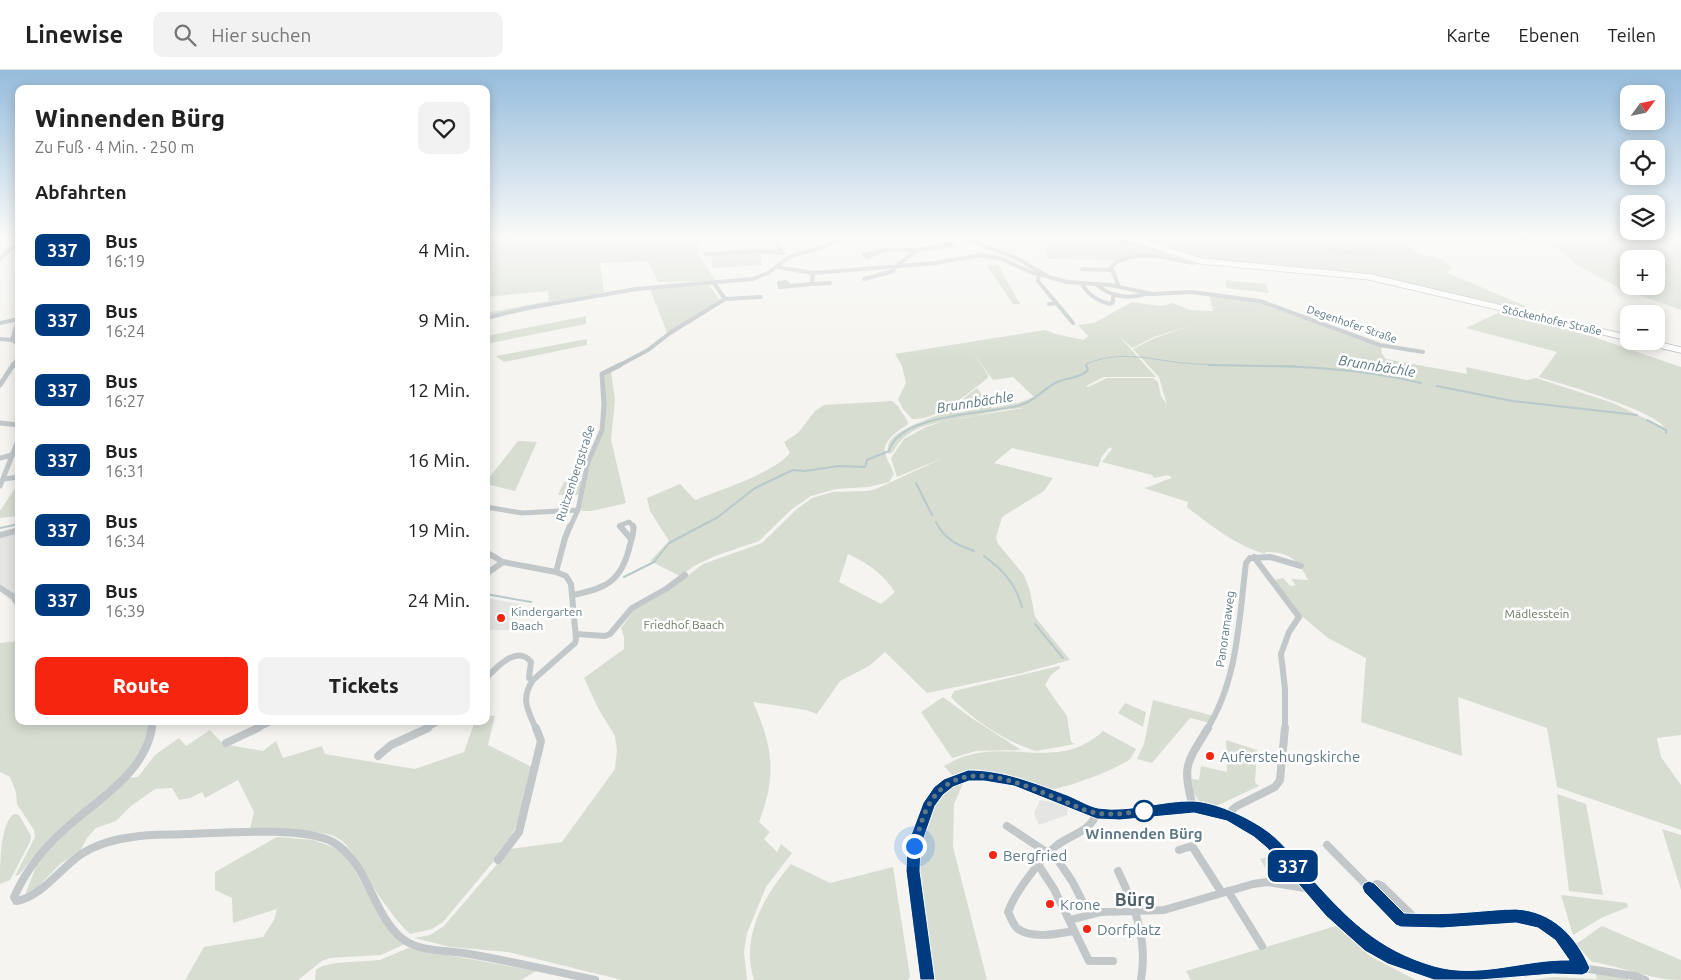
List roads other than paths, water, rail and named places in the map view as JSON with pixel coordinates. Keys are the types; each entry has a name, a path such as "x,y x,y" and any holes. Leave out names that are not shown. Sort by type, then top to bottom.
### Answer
{"main road":[{"name":"Stöckenhofer Straße","path":"1376,278 1620,336"},
{"path":"1665,346 1681,350"}],"street":[{"path":"490,317 608,293 658,286 755,278"},
{"path":"812,284 813,278"},
{"path":"1038,278 1038,281 1073,323"},
{"name":"Degenhofer Straße","path":"1056,278 1082,284 1119,286 1147,293 1201,293 1260,301 1380,345 1423,352"},
{"path":"1116,278 1119,286"},
{"path":"714,283 725,299 761,297"},
{"path":"790,286 830,283"},
{"path":"1082,284 1085,290 1104,303 1110,304 1113,302 1113,294"},
{"path":"1096,284 1101,290 1113,294 1135,297 1147,293"},
{"name":"Ruitzenbergstraße","path":"556,572 565,538 578,510 588,462 602,430 604,405 602,374 648,350 670,333 722,303 725,299"},
{"path":"1049,304 1057,303"},
{"path":"0,323 15,319"},
{"path":"12,340 15,329"},
{"path":"0,339 15,339"},
{"path":"0,385 15,362"},
{"path":"0,423 15,425"},
{"path":"0,458 15,454"},
{"path":"0,486 15,456"},
{"path":"4,479 15,478"},
{"path":"490,508 522,513 578,510"},
{"path":"0,535 15,531"},
{"path":"573,595 590,591 615,580 623,569 631,539"},
{"path":"490,554 502,562 556,572 566,576 571,584 573,595 576,634 575,643 533,680 528,687 525,702 541,741 519,832 498,860"},
{"path":"1254,557 1270,557 1301,566"},
{"path":"1230,816 1232,810 1274,787 1280,780 1285,728 1285,689 1281,654 1289,632 1299,617 1254,557"},
{"name":"Panoramaweg","path":"1194,807 1186,780 1186,770 1213,720 1233,666 1246,563 1254,557"},
{"path":"490,571 502,562"},
{"path":"576,634 602,636 610,634 632,608 666,589 685,575"},
{"path":"0,588 15,599"},
{"path":"490,674 508,658 520,655 528,658 530,662 528,678 533,680"},
{"path":"152,725 150,739 138,763 125,778 84,812 40,853 22,878 14,896 16,902 28,898 86,851 121,839 145,836 235,832 273,832 318,837 327,839 343,848 392,928 409,943 499,959 596,980"},
{"path":"226,743 264,725"},
{"path":"378,756 392,743 433,725"},
{"path":"928,980 912,858 914,846 930,803 939,791 948,783 968,775 999,777 1015,781 1097,813 1120,814 1194,807 1230,816 1259,832 1272,843 1332,912 1370,945 1394,958 1434,974 1452,978 1480,979 1553,967 1582,968 1635,976 1645,980"},
{"path":"1074,931 1050,935 1023,932 1017,928 1008,912 1011,902 1049,852 1060,843 1085,831 1095,822 1097,813"},
{"path":"1007,826 1018,835 1049,852 1070,877 1089,914"},
{"path":"1179,850 1192,846 1262,946"},
{"path":"1327,846 1399,919 1418,921 1516,916 1530,918 1542,922 1560,935 1569,945 1582,968"},
{"path":"1039,866 1054,887 1089,961 1113,961"},
{"path":"1118,871 1135,911 1145,952 1141,980"},
{"path":"1070,920 1101,912 1164,910 1267,882 1312,889"}],"waterway":[{"name":"Brunnbächle","path":"1087,366 1086,364 1100,359 1127,356 1196,364 1296,366"},
{"name":"Brunnbächle","path":"624,577 654,562 669,543 718,517 755,488 793,470 805,471 838,466 865,467 867,460 889,451 896,438 909,429 947,417 1021,405 1031,401 1057,382 1085,373 1088,370 1086,365"},
{"name":"Brunnbächle","path":"1209,365 1341,370 1394,377 1421,383"},
{"name":"Brunnbächle","path":"1437,386 1512,401 1637,415"},
{"path":"1647,420 1666,430 1666,433"},
{"path":"916,483 932,515"},
{"path":"936,522 943,533 952,541 974,551"},
{"name":"Brunnbächle","path":"0,528 15,525"},
{"path":"984,556 1008,578 1016,591 1022,607"},
{"name":"Brunnbächle","path":"490,595 531,602"},
{"path":"1035,624 1063,658"}],"place":[{"name":"Kindergarten Baach","path":"501,618"},
{"name":"Auferstehungskirche","path":"1210,756"},
{"name":"Winnenden Bürg","path":"1144,811"},
{"name":"Bergfried","path":"993,855"},
{"name":"Krone","path":"1050,904"},
{"name":"Dorfplatz","path":"1087,929"}],"district":[{"name":"Bürg","path":"1135,899"}],"park label":[{"name":"Mädlesstein","path":"1537,613"},
{"name":"Friedhof Baach","path":"684,624"}]}
